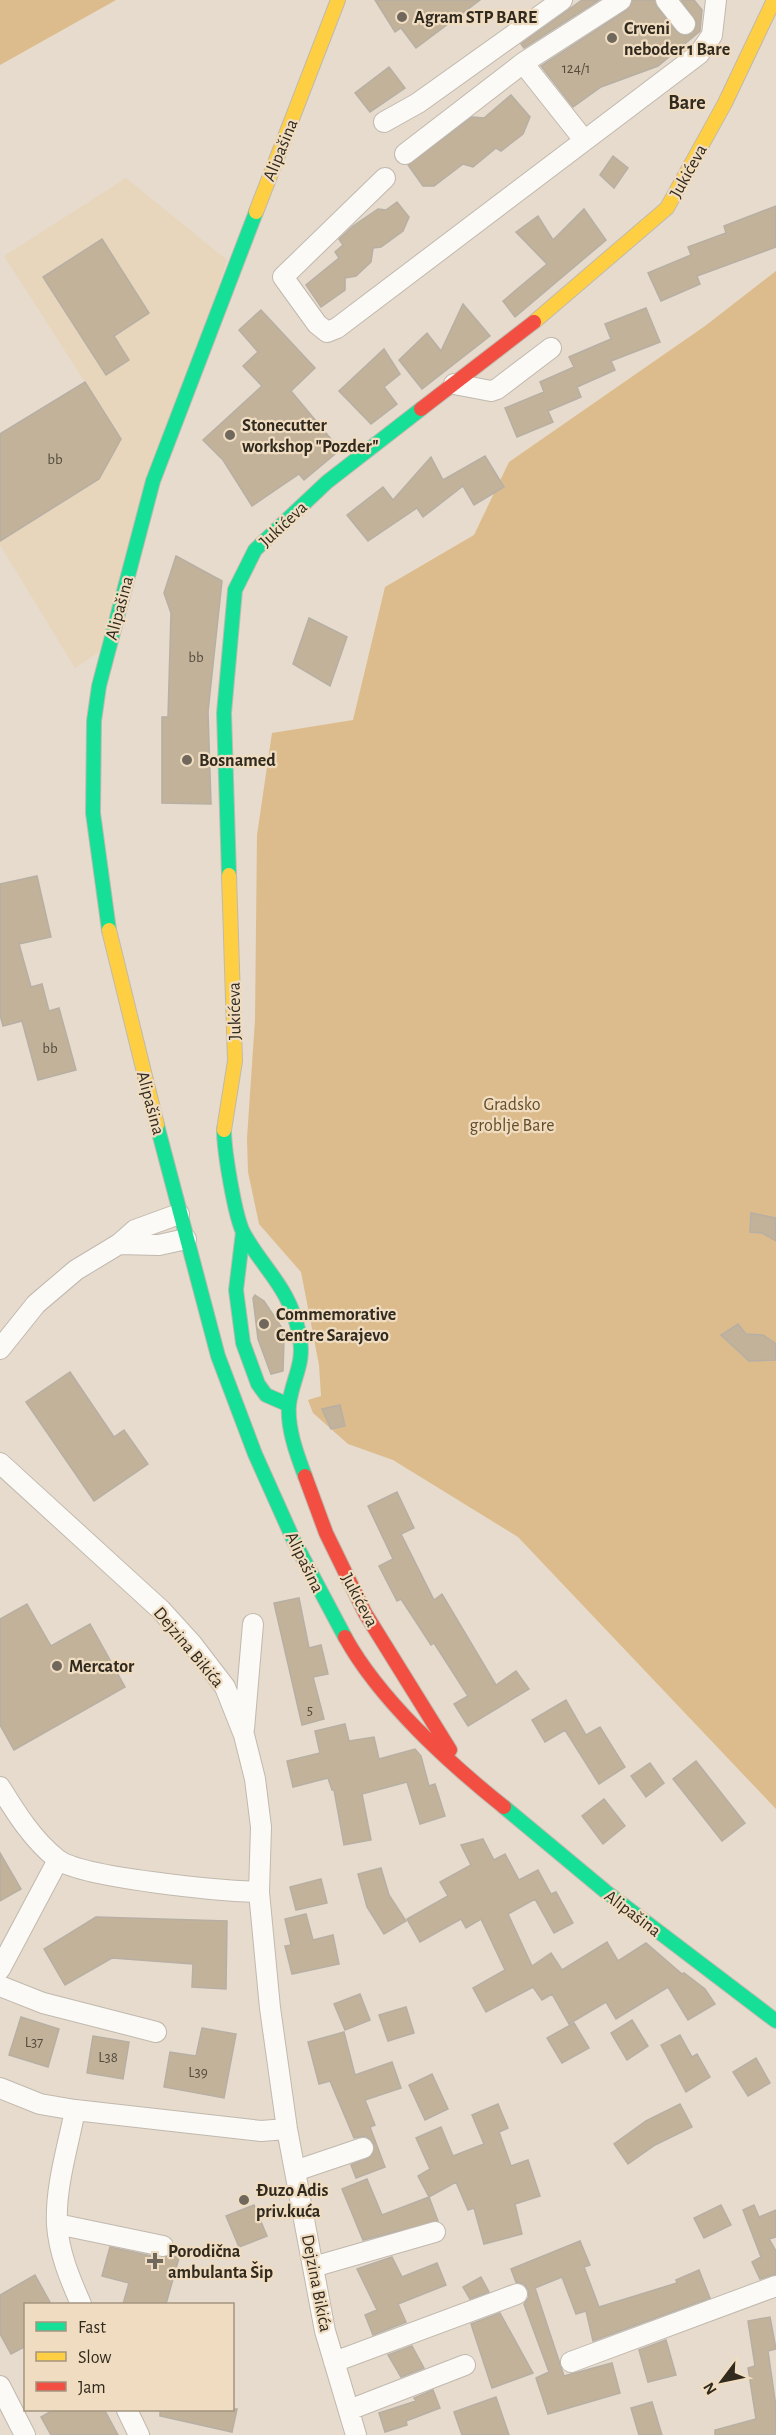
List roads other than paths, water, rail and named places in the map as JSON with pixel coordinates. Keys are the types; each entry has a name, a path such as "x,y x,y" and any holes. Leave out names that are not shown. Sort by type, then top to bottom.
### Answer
{"main road":[{"name":"Alipašina","path":"338,0 220,300 153,482 114,623 96,705 93,813 105,910 129,1020 218,1356 238,1413 310,1574 351,1647 398,1708 469,1779 605,1891 776,2021"},
{"name":"Jukićeva","path":"289,1405 266,1395 258,1384 243,1343 236,1290 243,1232 223,1137 235,1061 224,713 236,590 255,550 327,482 533,323 668,208 725,103 759,34 770,1"},
{"path":"759,34 776,32"},
{"name":"Jukićeva","path":"243,1232 289,1298 296,1320 300,1335 301,1367 289,1405 295,1450 326,1533 365,1612 469,1779"}],"street":[{"path":"384,122 418,103 561,0"},
{"path":"405,154 523,63 621,0"},
{"path":"666,0 685,24"},
{"path":"385,178 283,277 317,324 327,332 338,328 699,54 712,35 716,0"},
{"path":"523,63 584,140"},
{"path":"454,384 491,391 497,389 551,348"},
{"path":"0,1348 43,1298 76,1270 119,1244 135,1230 179,1214"},
{"path":"119,1244 159,1245 186,1239"},
{"name":"Dejzina Bikića","path":"0,1463 161,1610 192,1644 225,1687 244,1735 255,1779 261,1827 259,1892 270,2008 287,2129 325,2331 356,2435"},
{"path":"244,1735 253,1624"},
{"path":"0,1787 24,1824 58,1860 99,1873 229,1891 259,1892"},
{"path":"0,1969 58,1860"},
{"path":"0,1986 44,2003 156,2032"},
{"path":"0,2088 40,2104 75,2110 261,2130 287,2129"},
{"path":"75,2110 64,2158 57,2224 66,2268 81,2303"},
{"path":"295,2171 363,2148"},
{"path":"57,2224 163,2246"},
{"path":"313,2267 435,2232"},
{"path":"571,2362 776,2286"},
{"path":"334,2362 517,2294"},
{"path":"349,2410 465,2365"},
{"path":"0,2386 26,2435"},
{"path":"129,2411 139,2435"}],"place":[{"name":"Agram STP BARE","path":"402,17"},
{"name":"Crveni neboder 1 Bare","path":"612,38"},
{"name":"Stonecutter workshop \"Pozder\"","path":"230,435"},
{"name":"Bosnamed","path":"187,760"},
{"name":"Commemorative Centre Sarajevo","path":"264,1324"},
{"name":"Mercator","path":"57,1666"},
{"name":"Đuzo Adis priv.kuća","path":"244,2200"},
{"name":"Porodična ambulanta Šip","path":"155,2261"}],"district":[{"name":"Bare","path":"687,102"}],"park label":[{"name":"Gradsko groblje Bare","path":"512,1114"}]}
